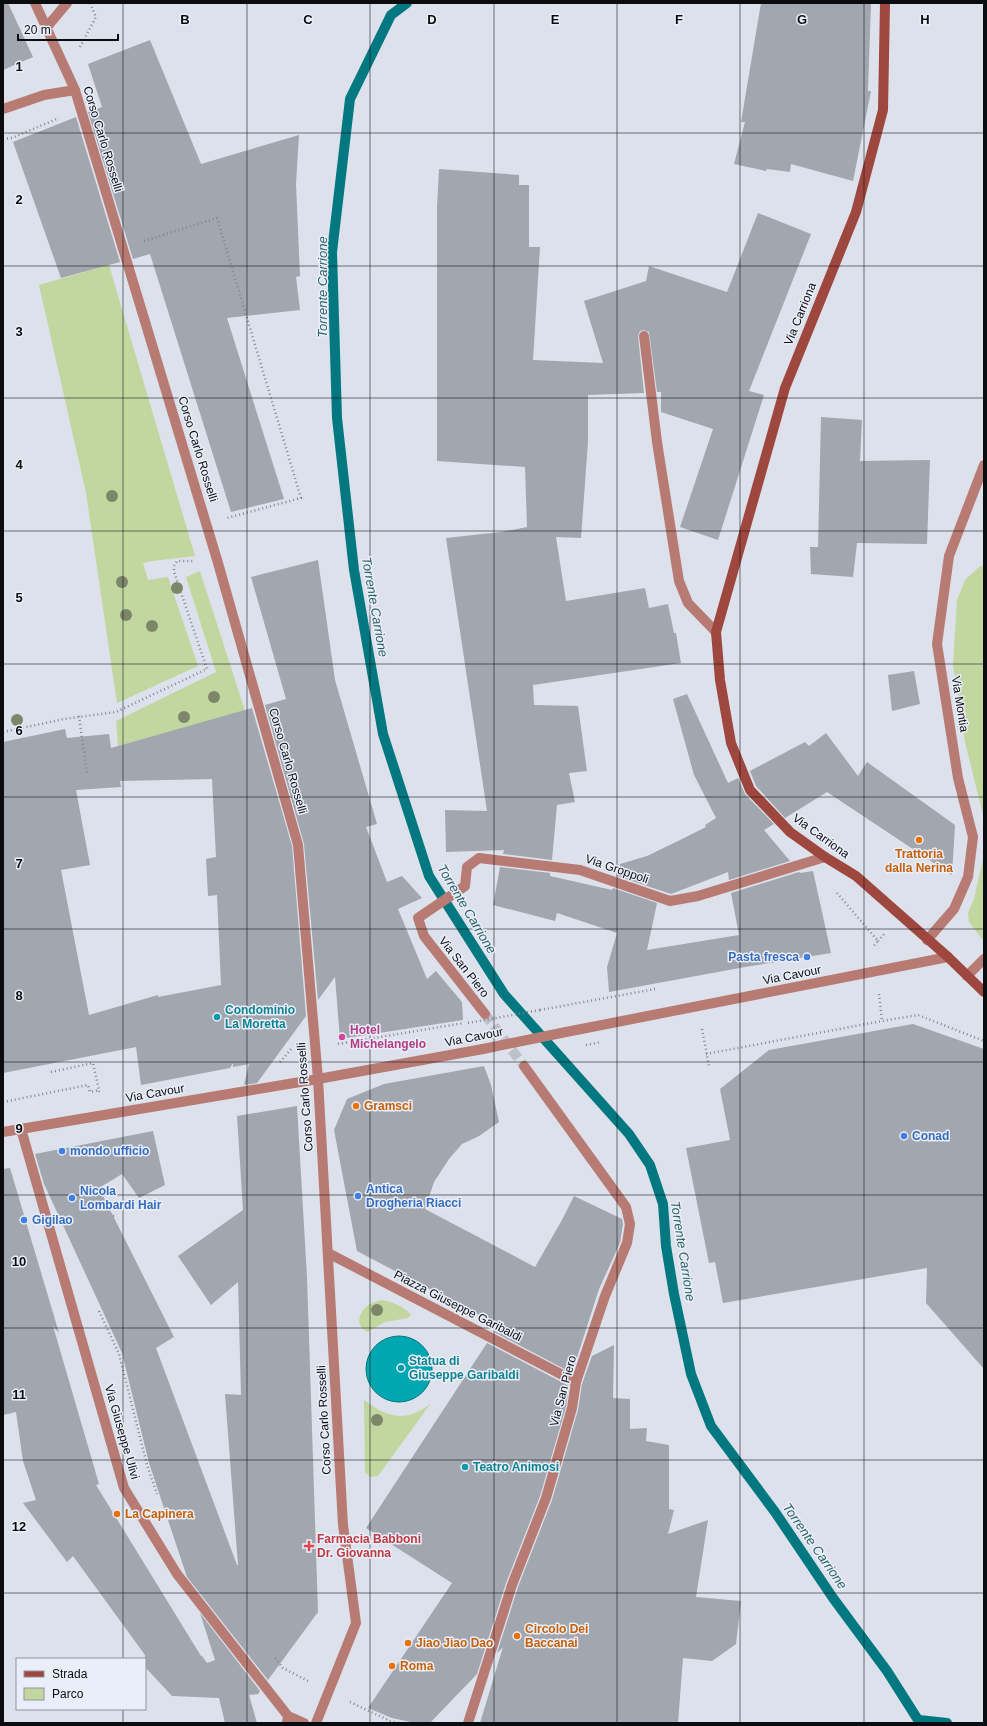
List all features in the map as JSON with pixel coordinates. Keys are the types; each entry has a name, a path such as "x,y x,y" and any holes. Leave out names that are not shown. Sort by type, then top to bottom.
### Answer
{"main road":[{"name":"Via Carriona","path":"885,3 883,110 856,212 789,376 716,632 720,680 731,742 750,790 790,832 825,857 856,876 948,957 984,992"}],"street":[{"name":"Corso Carlo Rosselli","path":"35,3 75,90 218,562 298,845 318,1079 344,1525 356,1623 316,1723"},
{"path":"46,28 67,3"},
{"path":"3,109 44,95 75,90"},
{"path":"644,336 657,442 679,581 688,603 716,632"},
{"name":"Via Montia","path":"927,940 954,909 968,877 973,837 958,778 937,644 949,556 984,465"},
{"name":"Via Groppoli","path":"424,936 418,918 465,886 467,867 479,858 580,870 670,901 698,896 825,857"},
{"name":"Via San Piero","path":"424,936 484,1014"},
{"name":"Via Cavour","path":"3,1132 318,1079 483,1049 948,957"},
{"path":"967,976 984,959"},
{"name":"Via San Piero","path":"468,1723 512,1586 546,1498 572,1408 576,1382 605,1296 627,1242 630,1224 626,1207 524,1066"},
{"name":"Via Giuseppe Ulivi","path":"21,1129 124,1488 177,1574 288,1719"},
{"name":"Piazza Giuseppe Garibaldi","path":"328,1253 576,1382"},
{"path":"288,1719 304,1723"}],"path":[{"path":"3,139 12,138 62,117"},
{"path":"142,242 217,218 301,498 227,518"},
{"path":"3,732 79,716 116,712 207,669 174,572 174,566 177,561 199,561"},
{"path":"79,716 87,774"},
{"path":"806,863 816,869 878,941 876,946 872,947"},
{"path":"338,1044 540,1010"},
{"path":"706,1054 882,1022"},
{"path":"278,1065 294,1046"},
{"path":"51,1072 93,1063 100,1097"},
{"path":"3,1102 88,1085 90,1092 99,1090"},
{"path":"97,1307 119,1354 147,1465 158,1499"},
{"path":"273,1656 283,1668 365,1711 390,1722 399,1723"}],"green space":[{"path":"109,265 195,556 143,563 148,580 168,577 198,666 117,703 86,493 39,285"},
{"path":"980,566 984,566 984,825 983,815 965,742 953,665 957,600 965,580"},
{"path":"200,571 245,711 118,746 116,721 216,672 186,577"},
{"path":"984,855 984,939 982,939 969,922 968,913 974,899"},
{"path":"382,1300 398,1305 411,1315 408,1318 385,1322 367,1332 360,1326 359,1322 361,1314 370,1304"},
{"path":"364,1400 381,1411 398,1416 414,1414 431,1403 378,1476 370,1477 365,1472"}],"water":[{"path":"393,1336 405,1336 412,1338 423,1345 430,1356 432,1369 430,1382 423,1393 412,1400 405,1402 393,1402 386,1400 375,1393 368,1382 366,1375 366,1363 368,1356 375,1345 386,1338"}],"building":[{"path":"3,3 8,3 33,57 3,70"},
{"path":"761,3 871,3 868,91 871,91 853,181 791,164 790,172 767,169 766,171 734,164 745,122 741,122"},
{"path":"150,40 201,164 299,135 296,184 300,276 296,277 300,310 227,318 284,499 231,512 150,254 133,259 88,112 102,107 88,64"},
{"path":"76,117 120,262 61,278 13,142"},
{"path":"439,169 519,175 519,185 529,185 529,247 540,247 533,360 603,363 584,301 646,281 649,266 727,292 758,213 811,234 749,391 764,395 718,540 680,527 713,429 661,412 661,392 657,392 649,332 643,330 640,331 638,336 644,393 588,395 588,442 581,538 556,537 566,601 645,588 649,608 668,604 674,633 676,633 681,663 533,685 534,705 578,706 587,771 569,773 575,802 557,805 552,860 503,854 504,850 446,852 445,810 487,811 446,538 501,532 527,527 525,467 437,461 437,207"},
{"path":"821,417 862,420 860,461 930,460 927,544 857,543 853,577 811,574 810,547 818,547"},
{"path":"318,560 335,680 377,824 366,827 387,882 402,876 422,898 398,909 427,979 436,971 462,1002 463,1020 340,1039 335,977 318,1000 304,844 265,705 286,699 251,577"},
{"path":"914,671 920,704 892,711 888,675"},
{"path":"687,694 728,783 738,778 745,794 774,824 764,830 790,861 729,880 728,872 671,894 617,876 620,864 647,856 706,827 705,825 716,818 694,775 673,699"},
{"path":"252,708 292,846 306,1016 257,1083 244,1085 249,1064 233,1067 233,1063 230,1068 141,1085 136,1047 3,1073 3,742 65,729 67,738 109,734 111,748","holes":["212,779 216,857 206,859 208,896 217,895 221,985 158,997 158,995 89,1015 61,870 90,865 76,790 121,787 120,781"]},
{"path":"826,733 858,776 867,762 955,825 952,875 827,792 785,818 756,786 750,771 805,742 809,746"},
{"path":"500,867 550,873 550,876 612,890 613,888 657,903 647,950 739,935 731,893 799,872 813,871 831,953 609,992 607,967 617,933 557,913 555,921 493,905"},
{"path":"913,1024 984,1049 984,1369 926,1303 927,1268 723,1303 715,1262 709,1263 686,1148 730,1140 720,1089 769,1050"},
{"path":"484,1066 491,1085 499,1122 479,1136 462,1144 449,1159 434,1182 425,1209 535,1267 574,1196 622,1219 623,1224 620,1243 599,1289 572,1373 494,1332 498,1325 357,1251 334,1130 347,1099 384,1084"},
{"path":"297,1106 307,1277 318,1612 268,1680 187,1577 149,1463 122,1353 44,1184 35,1154 153,1131 165,1185 139,1198 122,1174 99,1188 174,1337 156,1348 238,1565 225,1394 241,1395 238,1282 211,1305 178,1256 243,1210 237,1116"},
{"path":"10,1168 59,1333 53,1326 99,1484 96,1485 201,1656 207,1663 215,1660 200,1613 260,1691 258,1694 249,1695 257,1723 225,1723 219,1698 172,1696 146,1668 145,1655 73,1556 67,1562 23,1503 36,1500 23,1461 16,1412 3,1415 3,1169"},
{"path":"487,1343 569,1386 566,1407 540,1496 506,1583 477,1674 430,1723 415,1723 392,1718 368,1708 452,1583 366,1528"},
{"path":"614,1345 613,1398 630,1399 630,1429 647,1428 646,1441 669,1445 669,1509 674,1510 668,1534 708,1520 696,1597 741,1601 736,1644 712,1661 683,1658 678,1723 480,1723 503,1647 497,1653 518,1587 552,1500 578,1410 582,1384 592,1356"}],"waterway":[{"name":"Torrente Carrione","path":"407,3 391,15 350,99 332,252 337,418 354,570 383,734 429,876 504,994 629,1134 650,1165 663,1204 666,1246 674,1294 691,1374 711,1426 775,1512 833,1598 887,1671 920,1723"},
{"path":"919,1720 947,1723"}],"tunnel":[{"path":"485,1014 524,1066"}],"place":[{"name":"Trattoria dalla Nerina","path":"919,840"},
{"name":"Pasta fresca","path":"807,957"},
{"name":"Condominio La Moretta","path":"217,1017"},
{"name":"Hotel Michelangelo","path":"342,1037"},
{"name":"Gramsci","path":"356,1106"},
{"name":"Conad","path":"904,1136"},
{"name":"mondo ufficio","path":"62,1151"},
{"name":"Antica Drogheria Riacci","path":"358,1196"},
{"name":"Nicola Lombardi Hair","path":"72,1198"},
{"name":"Gigilao","path":"24,1220"},
{"name":"Statua di Giuseppe Garibaldi","path":"401,1368"},
{"name":"Teatro Animosi","path":"465,1467"},
{"name":"La Capinera","path":"117,1514"},
{"name":"Farmacia Babboni Dr. Giovanna","path":"309,1546"},
{"name":"Circolo Dei Baccanai","path":"517,1636"},
{"name":"Jiao Jiao Dao","path":"408,1643"},
{"name":"Roma","path":"392,1666"}]}
